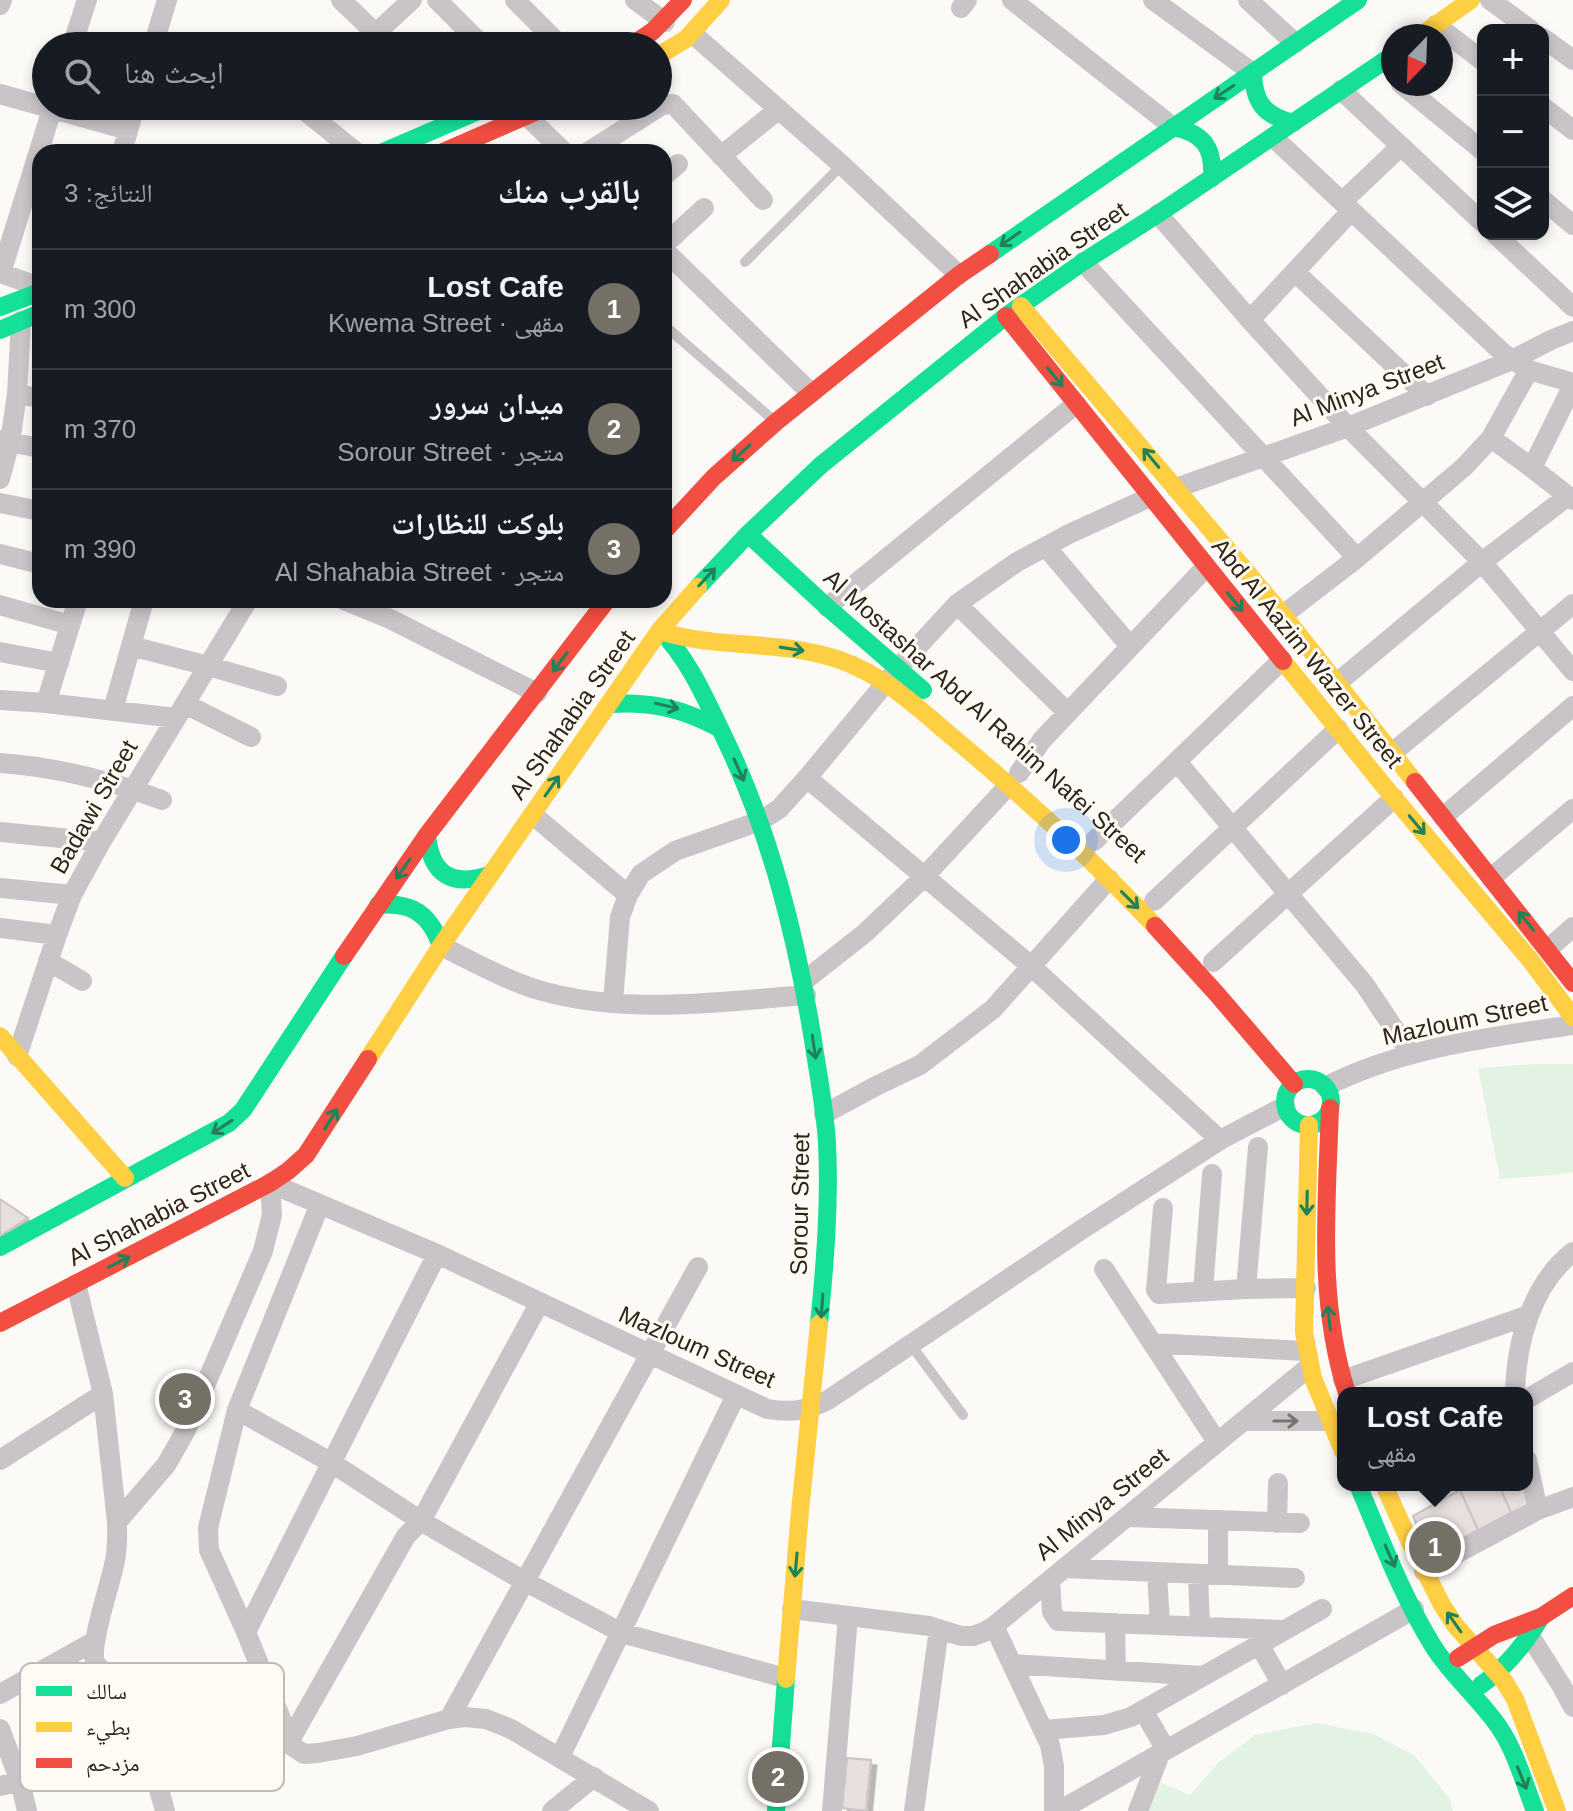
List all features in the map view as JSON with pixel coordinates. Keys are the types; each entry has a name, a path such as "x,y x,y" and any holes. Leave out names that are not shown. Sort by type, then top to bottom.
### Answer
{"main road":[{"path":"653,32 683,0"},
{"path":"672,49 693,34 721,0"},
{"name":"Al Shahabia Street","path":"672,522 714,477 776,422 959,275 1295,43 1333,6 1358,0"},
{"path":"1438,24 1471,0"},
{"name":"Al Shahabia Street","path":"4,1318 270,1183 306,1155 441,946 660,630 748,534 821,465 919,384 1083,262 1341,90 1381,70"},
{"path":"1253,73 1257,101 1266,112 1279,120 1293,123"},
{"path":"398,144 443,120"},
{"path":"474,144 520,120"},
{"path":"1173,127 1196,134 1205,143 1214,165 1212,178"},
{"path":"0,307 32,293"},
{"name":"Abd Al Aazim Wazer Street","path":"1014,311 1076,404 1389,792 1531,961 1573,1017"},
{"name":"Abd Al Aazim Wazer Street","path":"1014,311 1176,488 1283,615 1573,983"},
{"path":"0,330 30,317"},
{"name":"Al Mostashar Abd Al Rahim Nafei Street","path":"748,534 827,607 893,676 1014,779 1094,841 1208,957"},
{"name":"Al Shahabia Street","path":"0,1247 213,1133 243,1110 427,835 601,608"},
{"name":"Al Mostashar Abd Al Rahim Nafei Street","path":"660,630 707,642 764,645 828,656 893,676"},
{"name":"Sorour Street","path":"660,630 688,663 760,821 791,921 805,988 824,1114 828,1163 825,1261 785,1678 776,1811"},
{"path":"610,704 633,702 667,705 699,716 719,728"},
{"path":"1356,751 1372,745 1392,753 1389,792"},
{"name":"Al Mostashar Abd Al Rahim Nafei Street","path":"1014,779 1230,1007 1294,1084"},
{"path":"427,835 427,851 433,865 445,875 459,881 474,881 489,875"},
{"path":"378,905 399,904 418,911 433,926 441,946"},
{"path":"0,1036 125,1178"},
{"path":"1298,1060 1331,1100 1326,1292 1329,1327 1345,1386 1329,1387 1319,1397"},
{"path":"1320,1083 1301,1079 1289,1088 1285,1096 1288,1114 1293,1120 1309,1125 1322,1120 1330,1108"},
{"path":"1309,1125 1307,1359 1319,1397 1337,1437"},
{"path":"1307,1359 1323,1364 1336,1357"},
{"path":"1361,1491 1433,1646 1501,1731 1535,1811"},
{"path":"1388,1491 1424,1571 1455,1625 1515,1699 1557,1811"},
{"path":"1448,1667 1473,1647 1541,1617 1573,1596"},
{"path":"1468,1692 1497,1674 1515,1656 1541,1617"}],"street":[{"path":"77,32 87,0"},
{"path":"157,32 167,0"},
{"path":"341,0 374,32"},
{"path":"388,32 412,0"},
{"path":"437,0 469,32"},
{"path":"515,0 547,32"},
{"path":"635,0 665,22"},
{"path":"1012,0 1173,127"},
{"path":"1153,0 1253,73"},
{"path":"1248,0 1295,43"},
{"path":"1490,0 1523,24"},
{"path":"693,34 842,165 959,275"},
{"path":"1549,42 1573,60"},
{"path":"1453,45 1477,58"},
{"path":"1341,90 1477,217"},
{"path":"0,94 32,102"},
{"path":"1416,96 1477,146"},
{"path":"672,104 763,200"},
{"path":"721,156 779,109"},
{"path":"1549,112 1573,130"},
{"path":"41,144 49,120"},
{"path":"95,120 128,130"},
{"path":"124,144 131,120"},
{"path":"316,120 346,144"},
{"path":"531,120 556,144"},
{"path":"601,144 640,120"},
{"path":"1273,137 1521,365 1573,384 1532,468"},
{"path":"1250,320 1295,272 1346,207 1401,146"},
{"path":"32,174 1,273 32,286"},
{"path":"1549,205 1573,225"},
{"path":"672,239 704,208"},
{"path":"1158,214 1348,427 1482,562 1573,671"},
{"path":"1502,240 1571,298"},
{"path":"672,255 811,393"},
{"path":"1083,262 1357,558"},
{"path":"1295,272 1427,396"},
{"path":"0,479 30,317"},
{"name":"Al Minya Street","path":"1176,488 1521,365 1551,340 1573,331"},
{"path":"1283,615 1357,558 1464,467 1503,420 1521,365"},
{"path":"17,394 32,397"},
{"path":"827,607 1076,404"},
{"path":"1337,683 1482,562 1570,498 1491,438"},
{"path":"5,441 32,446"},
{"path":"613,1002 620,917 628,895 641,874 675,851 760,821 779,809 957,604 1017,562 1150,497"},
{"path":"0,503 32,509"},
{"path":"1046,547 1130,646"},
{"path":"0,554 32,562"},
{"path":"441,946 496,974 542,991 595,1002 675,1005 805,988 923,878 1014,779 1042,740 1206,567"},
{"path":"957,604 1068,713"},
{"path":"1392,753 1573,604"},
{"path":"0,605 70,625"},
{"path":"46,703 75,608"},
{"path":"113,710 142,608"},
{"name":"Badawi Street","path":"17,1056 72,895 243,608"},
{"path":"363,608 537,693"},
{"path":"131,646 277,686"},
{"path":"0,652 59,663"},
{"path":"1094,841 1282,660"},
{"path":"0,700 113,710 180,711 251,737"},
{"path":"1443,817 1573,706"},
{"path":"1154,901 1338,729"},
{"path":"0,763 87,775 162,800"},
{"path":"1178,763 1365,985 1411,1054"},
{"path":"807,778 1031,966 1220,1140"},
{"path":"1208,957 1288,893 1389,792"},
{"path":"1491,878 1573,809"},
{"path":"533,815 628,895"},
{"path":"0,832 101,842"},
{"path":"824,1114 920,1065 993,1009 1109,879"},
{"path":"0,888 72,895"},
{"path":"1548,949 1573,927"},
{"path":"0,928 57,935"},
{"path":"48,961 82,981"},
{"name":"Mazloum Street","path":"1320,1083 1411,1054 1498,1035 1573,1025"},
{"name":"Mazloum Street","path":"270,1183 437,1254 767,1409 789,1412 810,1409 828,1400 1220,1140 1285,1106"},
{"path":"1246,1289 1258,1147"},
{"path":"1203,1291 1212,1174"},
{"path":"117,1522 166,1465 186,1430 263,1251 272,1215 270,1183"},
{"path":"259,1663 209,1550 209,1518 237,1410 320,1204"},
{"path":"1163,1208 1157,1293 1306,1288"},
{"path":"1515,1387 1517,1362 1529,1315 1559,1263 1573,1252"},
{"path":"246,1632 437,1254"},
{"path":"449,1719 698,1267"},
{"path":"1104,1269 1217,1442"},
{"path":"76,1284 103,1394 117,1522 115,1562 95,1641 97,1663"},
{"path":"290,1740 406,1536 421,1521 540,1302"},
{"path":"1345,1386 1529,1315"},
{"path":"1152,1343 1307,1359"},
{"name":"Al Minya Street","path":"994,1626 1243,1421 1307,1359"},
{"path":"1533,1395 1573,1372"},
{"path":"0,1460 103,1394"},
{"path":"560,1757 736,1395"},
{"path":"237,1410 332,1463 421,1521 524,1581 622,1633 785,1678"},
{"path":"1243,1421 1330,1421"},
{"path":"1277,1523 1278,1483"},
{"path":"1533,1487 1538,1510"},
{"path":"1424,1571 1538,1510 1573,1497"},
{"path":"1127,1517 1300,1523"},
{"path":"1200,1627 1218,1520"},
{"path":"1157,1572 1160,1625"},
{"path":"1284,1630 1058,1621 1052,1612 1057,1574 1157,1572 1295,1578"},
{"path":"792,1609 939,1629 961,1636 973,1636 994,1626 1050,1745 1057,1811 1414,1609"},
{"path":"1044,1730 1104,1725 1131,1717 1322,1609"},
{"path":"832,1811 848,1616"},
{"path":"1115,1623 1116,1671"},
{"path":"914,1811 939,1629"},
{"path":"1530,1636 1567,1682 1573,1707"},
{"path":"56,1663 95,1641"},
{"path":"1259,1644 1282,1685"},
{"path":"1012,1664 1203,1676"},
{"path":"0,1694 20,1683"},
{"path":"1138,1811 1163,1752 1143,1710"},
{"path":"284,1725 292,1746 311,1754 357,1746 449,1719 486,1719 511,1729 649,1811"},
{"path":"0,1729 10,1783 27,1811"},
{"path":"552,1811 594,1777"},
{"path":"159,1791 165,1811"}],"lane":[{"path":"745,262 842,165"},
{"path":"672,332 776,422"},
{"path":"911,1345 963,1415"}],"green space":[{"path":"1573,1064 1573,1172 1500,1179 1478,1068"},
{"path":"1317,1723 1374,1734 1415,1756 1450,1799 1453,1811 1144,1811 1155,1780 1190,1795 1219,1762 1255,1735"}],"building":[{"path":"0,1199 28,1218 0,1236"},
{"path":"1425,1491 1458,1491 1433,1505"},
{"path":"1460,1491 1502,1491 1511,1513 1478,1530"},
{"path":"1460,1491 1478,1530 1430,1556 1413,1516"},
{"path":"1502,1491 1527,1491 1530,1504 1511,1513"},
{"path":"847,1758 871,1760 866,1811 842,1808"}],"traffic: fast":[{"path":"990,254 1358,0"},
{"path":"698,587 748,534 821,465 1006,316 1381,63"},
{"path":"1253,73 1262,106 1275,116 1293,123"},
{"path":"402,144 457,120"},
{"path":"1173,127 1192,133 1204,143 1211,158 1212,178"},
{"path":"0,307 32,295"},
{"path":"0,330 32,316"},
{"path":"748,534 923,690"},
{"path":"660,630 697,682 741,775 769,849 799,963 827,1143 826,1234 819,1324"},
{"path":"610,704 666,708 719,728"},
{"path":"427,835 433,860 446,874 464,879 489,875"},
{"path":"378,905 401,906 418,912 431,926 441,946"},
{"path":"0,1247 229,1123 243,1110 344,956"},
{"path":"1308,1079 1324,1086 1331,1102 1324,1118 1308,1125 1292,1118 1285,1102 1292,1086 1308,1079"},
{"path":"1360,1491 1411,1607 1440,1657 1505,1737 1535,1811"},
{"path":"1481,1685 1515,1654 1541,1617"},
{"path":"776,1811 786,1679"}],"traffic: slow":[{"path":"672,48 686,39 721,0"},
{"path":"1437,24 1471,0"},
{"path":"1021,306 1283,615 1415,782"},
{"path":"368,1059 441,946 660,630 698,587"},
{"path":"660,631 705,641 795,649 840,660 871,674 912,702 1003,781 1081,852 1155,926"},
{"path":"1283,661 1531,961 1573,1017"},
{"path":"0,1036 125,1178"},
{"path":"1309,1125 1304,1332 1313,1378 1337,1436"},
{"path":"786,1679 819,1324"},
{"path":"1387,1491 1442,1605 1515,1699 1557,1811"}],"traffic: jam":[{"path":"652,32 683,0"},
{"path":"461,144 517,120"},
{"path":"672,522 714,477 776,422 959,275 990,254"},
{"path":"1006,316 1283,661"},
{"path":"344,956 427,835 601,608"},
{"path":"1415,782 1573,983"},
{"path":"1155,926 1294,1084"},
{"path":"0,1323 288,1171 306,1155 368,1059"},
{"path":"1330,1108 1326,1252 1331,1323 1345,1387"},
{"path":"1458,1658 1494,1635 1541,1617 1573,1596"}],"place":[{"name":"بلوكت للنظارات","path":"185,1399"},
{"name":"Lost Cafe","path":"1435,1547"},
{"name":"ميدان سرور","path":"778,1777"}]}
